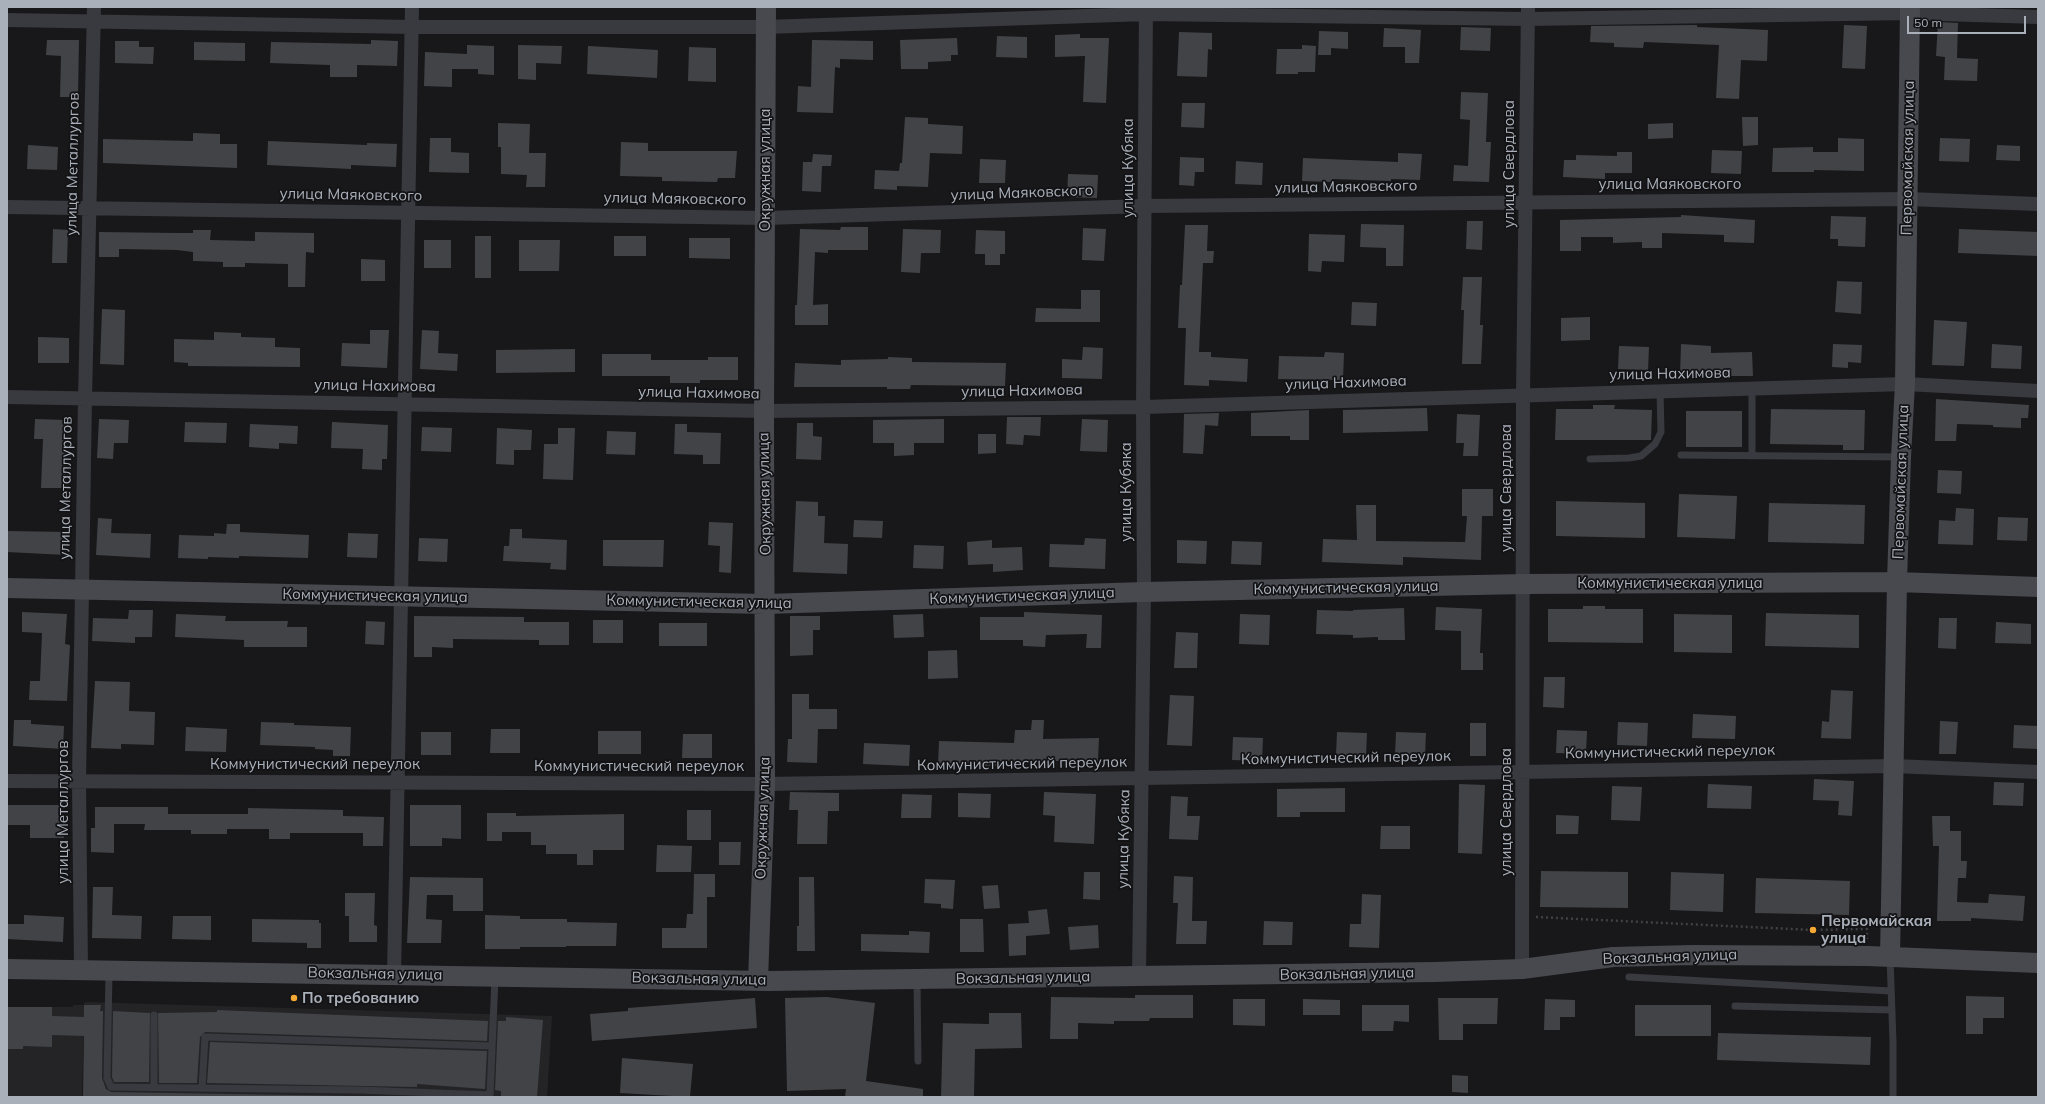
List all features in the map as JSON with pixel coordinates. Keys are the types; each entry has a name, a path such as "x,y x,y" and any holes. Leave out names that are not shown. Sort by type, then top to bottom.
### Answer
{"street":[{"name":"улица Металлургов","path":"81,970 79,781 85,398 94,7"},
{"path":"394,974 412,7"},
{"name":"Окружная улица","path":"758,981 766,784 764,411 766,7"},
{"path":"7,20 412,27 765,27 1146,10 1528,13 1910,10 2038,17"},
{"name":"улица Кубяка","path":"1139,976 1144,592 1143,407 1146,10"},
{"name":"Первомайская улица","path":"1890,956 1897,582 1905,384 1910,10"},
{"name":"улица Свердлова","path":"1522,969 1524,584 1523,395 1528,13"},
{"name":"улица Маяковского","path":"7,208 765,218 1145,206 1908,199 2038,204"},
{"name":"улица Нахимова","path":"7,397 405,403 764,411 1143,407 1660,391 1752,390 1905,384 2038,391"},
{"name":"Коммунистическая улица","path":"7,588 82,591 766,604 1144,592 1524,584 1897,582 2038,587"},
{"name":"Коммунистический переулок","path":"7,780 766,784 1894,766 2038,772"},
{"name":"Вокзальная улица","path":"7,969 758,981 1435,972 1522,969 1612,957 1691,955 1890,956 2038,963"}],"lane":[{"path":"1752,390 1752,456"},
{"path":"1590,459 1629,458 1641,456 1655,444 1660,432 1660,391"},
{"path":"1681,455 1901,457"},
{"path":"1890,956 1893,1097"},
{"path":"110,970 108,1078 111,1086 490,1095 495,976"},
{"path":"1629,977 1891,991"},
{"path":"917,979 918,1061"},
{"path":"1735,1006 1892,1010"},
{"path":"154,1015 154,1087"},
{"path":"202,1088 205,1037 492,1046"}],"path":[{"path":"1531,917 1813,930 1867,930 1868,956"}],"shaded area":[{"path":"85,1002 552,1016 547,1097 84,1097 84,1024 82,1097 7,1097 7,1007 73,1007 73,1005 84,1005"}],"building":[{"path":"1938,22 1958,23 1957,58 1978,59 1977,81 1944,80 1945,57 1936,56"},
{"path":"1697,25 1697,27 1768,30 1767,61 1741,60 1739,99 1716,98 1719,45 1644,42 1643,48 1614,47 1614,43 1590,42 1591,26"},
{"path":"1844,25 1867,26 1865,69 1842,68"},
{"path":"1461,27 1491,28 1490,51 1460,50"},
{"path":"1384,28 1421,30 1419,63 1405,63 1405,47 1383,47"},
{"path":"1319,31 1348,32 1348,49 1331,48 1331,55 1318,55"},
{"path":"1179,32 1212,33 1212,50 1208,49 1207,77 1177,76"},
{"path":"1080,34 1080,38 1109,38 1106,103 1083,102 1085,56 1055,57 1055,35"},
{"path":"997,36 1027,37 1027,58 996,57"},
{"path":"957,38 958,55 951,55 951,61 928,62 928,69 901,69 900,40"},
{"path":"47,40 79,40 78,97 60,97 61,56 46,55"},
{"path":"371,40 398,41 397,66 357,65 357,77 330,77 330,65 270,63 271,42 371,44"},
{"path":"812,40 873,41 873,60 840,59 840,68 835,67 833,113 797,112 798,86 811,87"},
{"path":"115,41 139,41 139,47 154,47 153,64 115,63"},
{"path":"194,42 245,43 245,61 194,60"},
{"path":"467,45 494,46 494,75 478,74 478,69 452,69 452,87 424,86 425,52 467,54"},
{"path":"518,45 562,46 561,64 536,63 536,80 518,79"},
{"path":"1302,45 1316,46 1315,72 1276,74 1277,49 1302,49"},
{"path":"588,46 658,50 657,78 587,74"},
{"path":"689,47 716,48 716,82 688,81"},
{"path":"1461,92 1488,93 1486,142 1491,142 1489,182 1453,181 1454,165 1468,166 1470,120 1460,119"},
{"path":"1182,103 1205,103 1204,128 1181,127"},
{"path":"905,117 928,118 928,124 963,126 962,154 930,153 928,187 897,186 897,190 874,189 875,170 899,171 900,163 902,163"},
{"path":"1742,117 1758,117 1758,145 1743,146"},
{"path":"498,123 530,124 529,153 546,153 545,187 526,187 527,175 501,174 501,147 498,147"},
{"path":"1673,123 1673,138 1648,139 1648,124"},
{"path":"193,133 220,134 220,144 237,144 237,168 103,163 103,139 193,141"},
{"path":"430,138 451,138 451,152 469,153 469,173 429,172"},
{"path":"1838,138 1864,139 1864,171 1814,170 1814,172 1772,172 1773,148 1813,147 1813,152 1838,152"},
{"path":"1940,138 1970,139 1969,162 1939,161"},
{"path":"268,141 367,145 367,143 397,144 396,167 351,165 351,169 267,165"},
{"path":"621,142 648,143 648,151 737,151 735,178 718,178 717,182 662,181 662,177 620,176"},
{"path":"28,145 58,147 57,170 27,169"},
{"path":"1997,145 2020,146 2020,161 1996,160"},
{"path":"1712,150 1742,151 1741,174 1711,173"},
{"path":"1617,152 1632,152 1632,173 1605,173 1605,179 1563,177 1564,160 1576,160 1576,155 1617,156"},
{"path":"1398,153 1422,154 1420,180 1391,179 1391,181 1332,179 1332,182 1302,181 1303,158 1398,162"},
{"path":"813,154 832,155 831,166 822,166 821,192 802,191 803,162 812,162"},
{"path":"1180,157 1204,158 1204,172 1195,172 1194,186 1179,185"},
{"path":"980,159 1006,160 1005,183 979,183"},
{"path":"1236,161 1263,163 1262,185 1235,184"},
{"path":"1068,174 1098,175 1097,198 1067,197"},
{"path":"1681,215 1755,220 1754,243 1724,242 1724,235 1662,233 1662,248 1642,248 1642,242 1613,243 1613,237 1581,237 1581,251 1560,251 1560,220 1681,217"},
{"path":"1831,216 1866,217 1865,247 1838,246 1838,239 1830,239"},
{"path":"1467,221 1483,221 1482,250 1466,249"},
{"path":"1361,224 1404,225 1403,266 1386,266 1386,248 1360,247"},
{"path":"1185,225 1208,225 1207,251 1214,251 1213,263 1203,263 1199,352 1211,352 1211,357 1248,359 1247,382 1209,380 1209,386 1184,385 1186,328 1178,328"},
{"path":"841,227 868,227 868,250 828,250 828,253 815,252 813,305 828,304 828,325 795,325 800,229 840,230"},
{"path":"1083,228 1106,229 1104,261 1082,260"},
{"path":"53,229 68,230 67,263 52,263"},
{"path":"903,229 941,230 940,253 921,253 920,273 901,272"},
{"path":"1959,229 2038,232 2038,256 1958,253"},
{"path":"193,230 211,230 210,240 255,241 255,232 314,233 314,253 306,252 305,287 288,287 288,264 245,263 245,267 223,267 223,262 193,261 193,252 177,250 119,249 119,257 99,257 99,232 193,233"},
{"path":"976,230 1005,231 1005,254 1000,254 1000,265 985,265 985,254 975,254"},
{"path":"1309,234 1345,235 1344,262 1322,261 1321,272 1308,271"},
{"path":"475,236 491,236 491,278 475,278"},
{"path":"614,236 646,236 646,256 614,256"},
{"path":"689,238 730,238 730,259 689,258"},
{"path":"424,240 451,240 451,268 424,268"},
{"path":"519,240 560,240 559,271 519,271"},
{"path":"361,259 385,260 385,281 361,281"},
{"path":"1463,277 1482,277 1480,325 1483,325 1481,364 1462,364 1464,310 1461,310"},
{"path":"1837,281 1862,282 1861,314 1835,312"},
{"path":"1081,290 1100,290 1100,322 1035,322 1036,308 1081,309"},
{"path":"1352,302 1377,303 1376,326 1351,325"},
{"path":"102,309 125,310 124,365 100,364"},
{"path":"1590,317 1590,340 1561,341 1561,318"},
{"path":"1934,320 1967,322 1964,366 1932,365"},
{"path":"370,330 389,330 387,368 341,366 342,343 370,344"},
{"path":"422,330 439,331 438,353 458,354 457,371 420,369"},
{"path":"214,332 241,333 241,337 275,338 275,347 300,348 300,367 188,366 188,363 174,362 174,339 214,340"},
{"path":"38,337 69,338 69,363 38,363"},
{"path":"1681,344 1711,346 1711,353 1752,352 1753,376 1680,376"},
{"path":"1833,344 1862,345 1861,363 1848,362 1848,368 1832,367"},
{"path":"1992,344 2022,346 2021,369 1991,368"},
{"path":"1619,346 1649,347 1648,370 1618,369"},
{"path":"1083,347 1103,348 1102,379 1062,378 1062,359 1082,360"},
{"path":"575,349 575,372 496,373 496,350"},
{"path":"1325,352 1344,353 1343,380 1278,379 1279,356 1324,357"},
{"path":"602,354 651,354 651,360 708,360 708,357 738,357 738,380 700,380 700,383 670,383 670,376 602,376"},
{"path":"888,357 912,358 912,362 1006,363 1005,386 911,385 910,389 887,389 887,387 794,387 795,363 841,365 841,360 888,359"},
{"path":"1936,399 2029,405 2028,418 2021,418 2021,428 1993,427 1993,425 1957,424 1956,441 1935,441"},
{"path":"1593,405 1615,405 1614,409 1652,410 1651,440 1555,440 1556,409 1593,409"},
{"path":"1427,408 1428,431 1343,433 1343,410"},
{"path":"1771,409 1865,410 1864,450 1843,450 1843,445 1770,444"},
{"path":"1309,410 1309,440 1290,440 1290,436 1251,436 1251,413"},
{"path":"1686,411 1742,411 1742,447 1686,447"},
{"path":"1219,413 1218,426 1205,425 1203,454 1183,453 1184,414"},
{"path":"1457,414 1480,415 1478,456 1463,456 1464,443 1456,443"},
{"path":"1007,417 1041,417 1040,436 1024,435 1023,445 1006,444"},
{"path":"35,419 66,420 66,488 41,488 43,439 34,439"},
{"path":"99,419 129,420 128,443 114,443 113,459 97,458"},
{"path":"944,419 944,443 914,443 914,455 894,456 894,443 873,443 873,420"},
{"path":"1082,419 1108,420 1107,452 1080,451"},
{"path":"185,422 227,423 226,443 184,442"},
{"path":"332,422 388,425 387,459 382,459 382,470 362,469 363,449 331,448"},
{"path":"797,423 813,423 813,436 822,437 821,460 796,459"},
{"path":"250,424 298,426 297,444 279,443 279,449 249,447"},
{"path":"675,424 687,424 687,432 721,433 720,464 703,464 703,455 674,454"},
{"path":"422,427 452,428 451,452 421,451"},
{"path":"497,428 532,430 531,450 514,450 514,465 496,464"},
{"path":"558,428 575,428 573,480 543,479 544,444 558,444"},
{"path":"607,431 636,432 635,455 606,454"},
{"path":"978,434 996,434 996,453 978,454"},
{"path":"1938,470 1962,471 1961,494 1937,493"},
{"path":"1462,489 1493,489 1493,516 1482,516 1481,560 1403,557 1403,565 1322,562 1323,539 1357,540 1356,505 1376,505 1376,541 1465,542 1467,516 1462,516"},
{"path":"1679,494 1737,496 1735,539 1677,537"},
{"path":"796,501 818,502 818,516 825,516 824,543 848,544 847,574 793,572"},
{"path":"1556,501 1645,503 1645,538 1556,536"},
{"path":"1769,503 1865,505 1864,544 1768,542"},
{"path":"1956,508 1974,509 1973,545 1938,544 1939,520 1955,521"},
{"path":"1998,517 2028,518 2027,541 1997,540"},
{"path":"98,518 112,519 111,533 151,534 150,558 96,555"},
{"path":"854,520 883,521 882,538 853,537"},
{"path":"709,522 733,523 731,573 719,572 720,546 708,545"},
{"path":"227,524 240,524 240,532 309,535 308,558 239,556 239,558 178,558 179,535 214,536 214,533 226,534"},
{"path":"510,529 522,529 522,538 567,540 566,570 550,569 551,563 503,561 504,546 509,546"},
{"path":"7,531 66,532 66,555 7,552"},
{"path":"348,533 378,534 377,558 347,557"},
{"path":"419,538 448,539 447,562 418,561"},
{"path":"1085,538 1106,539 1105,569 1049,567 1050,544 1084,545"},
{"path":"603,540 664,540 663,567 603,566"},
{"path":"992,540 992,548 1022,547 1023,570 993,572 993,564 968,565 967,542"},
{"path":"1177,540 1207,541 1206,564 1177,563"},
{"path":"1232,541 1262,542 1261,565 1231,564"},
{"path":"914,545 944,546 943,569 913,568"},
{"path":"1583,606 1605,606 1605,609 1643,609 1643,643 1548,642 1548,609 1583,609"},
{"path":"1436,607 1482,609 1480,653 1483,653 1483,670 1461,670 1461,631 1435,630"},
{"path":"1404,608 1405,640 1378,640 1378,637 1353,638 1353,635 1316,634 1317,610 1353,611"},
{"path":"129,610 153,610 152,637 135,637 135,643 92,641 93,618 128,619"},
{"path":"22,612 67,614 65,644 70,645 67,701 29,700 30,681 40,681 42,633 22,632"},
{"path":"1024,612 1102,615 1101,648 1086,648 1087,634 1046,635 1045,647 1023,646 1023,640 980,640 980,617 1024,617"},
{"path":"1766,613 1859,615 1859,648 1765,646"},
{"path":"176,614 226,616 225,621 288,621 287,627 307,627 307,647 244,647 244,640 175,637"},
{"path":"923,614 924,637 894,638 893,615"},
{"path":"1240,614 1270,615 1269,645 1239,644"},
{"path":"1674,614 1732,615 1732,653 1674,652"},
{"path":"414,616 524,617 524,622 569,622 569,645 539,645 539,640 453,639 453,648 432,647 432,657 414,657"},
{"path":"790,616 820,616 820,630 813,630 813,655 790,656"},
{"path":"1939,618 1957,618 1956,649 1938,648"},
{"path":"593,620 623,620 623,643 593,643"},
{"path":"366,621 385,622 384,645 365,644"},
{"path":"1996,622 2031,624 2031,644 1995,643"},
{"path":"659,623 707,623 707,646 659,646"},
{"path":"1176,632 1198,633 1197,668 1174,668"},
{"path":"957,650 958,678 928,679 928,651"},
{"path":"1544,677 1565,677 1564,708 1543,707"},
{"path":"95,681 130,682 129,711 155,712 154,745 121,744 121,749 91,748"},
{"path":"1831,690 1853,691 1851,739 1821,738 1822,721 1829,722"},
{"path":"792,694 809,694 809,709 837,709 837,729 818,729 817,763 787,762 788,739 792,739"},
{"path":"1170,695 1194,696 1192,746 1167,745"},
{"path":"1693,714 1736,716 1735,739 1692,738"},
{"path":"14,720 31,720 31,724 64,726 63,749 13,746"},
{"path":"1032,720 1044,720 1043,739 1099,738 1098,761 996,761 996,766 938,765 939,741 1014,743 1015,730 1031,730"},
{"path":"1940,721 1958,722 1956,754 1939,754"},
{"path":"261,722 351,727 350,756 333,756 333,750 315,749 315,747 260,745"},
{"path":"1618,722 1648,723 1647,746 1617,745"},
{"path":"1470,723 1486,723 1486,756 1470,756"},
{"path":"2014,725 2038,726 2038,749 2013,748"},
{"path":"186,727 227,729 226,752 185,751"},
{"path":"491,729 520,729 520,753 490,753"},
{"path":"1557,730 1587,731 1586,754 1556,753"},
{"path":"598,731 641,731 641,754 598,754"},
{"path":"421,732 451,732 451,755 421,755"},
{"path":"1337,732 1367,733 1366,756 1336,755"},
{"path":"1396,732 1426,733 1425,756 1395,755"},
{"path":"683,734 712,734 712,758 682,758"},
{"path":"1233,737 1263,738 1262,761 1232,760"},
{"path":"864,743 910,745 909,766 863,764"},
{"path":"1814,779 1854,781 1852,816 1838,815 1839,801 1813,800"},
{"path":"1994,782 2024,783 2023,806 1993,805"},
{"path":"1459,784 1485,785 1482,854 1458,853"},
{"path":"1708,784 1752,786 1751,809 1707,808"},
{"path":"1612,786 1642,787 1640,821 1611,820"},
{"path":"1345,788 1345,812 1300,812 1300,817 1277,817 1277,789"},
{"path":"790,792 839,793 839,811 828,811 827,844 797,844 798,810 789,810"},
{"path":"1044,792 1096,794 1094,844 1054,842 1055,816 1043,815"},
{"path":"958,793 991,794 990,818 958,817"},
{"path":"902,794 932,795 931,818 901,818"},
{"path":"1171,796 1188,797 1187,816 1200,816 1198,840 1169,839"},
{"path":"7,805 64,805 64,838 30,838 30,825 7,825"},
{"path":"410,805 461,805 461,839 442,838 442,846 410,846"},
{"path":"95,807 168,807 168,814 248,814 248,808 343,810 343,816 384,817 383,846 363,846 363,833 290,833 290,839 269,839 269,829 227,829 227,834 191,834 191,830 144,830 145,824 114,824 114,853 91,852 91,828 95,828"},
{"path":"687,810 711,810 711,840 687,840"},
{"path":"487,813 516,813 516,816 624,814 624,850 593,850 593,865 577,865 577,854 546,854 546,845 531,845 531,832 502,832 502,841 487,841"},
{"path":"1556,815 1579,816 1578,834 1556,834"},
{"path":"1932,816 1950,816 1950,831 1961,831 1961,861 1967,861 1966,878 1958,878 1957,902 1988,903 1989,894 2025,896 2023,921 1971,918 1971,921 1937,921 1939,846 1933,846"},
{"path":"1381,826 1410,826 1410,849 1380,849"},
{"path":"719,842 741,842 740,865 719,865"},
{"path":"657,845 692,846 691,872 656,872"},
{"path":"1541,871 1628,872 1628,908 1540,907"},
{"path":"1084,872 1100,872 1100,900 1083,899"},
{"path":"1671,872 1724,874 1723,912 1670,910"},
{"path":"694,874 715,874 715,897 707,897 707,948 662,948 662,928 686,928 687,914 693,914"},
{"path":"1174,876 1193,877 1192,921 1207,921 1206,944 1176,944 1178,903 1173,903"},
{"path":"410,877 483,878 483,911 453,911 453,895 427,895 426,919 442,920 441,943 407,943"},
{"path":"799,877 814,877 815,951 797,951 797,926 799,926"},
{"path":"1756,878 1850,881 1849,915 1755,913"},
{"path":"925,879 955,880 953,909 941,908 941,904 924,903"},
{"path":"998,885 1000,908 984,909 982,886"},
{"path":"93,887 113,887 112,915 142,916 141,939 92,938"},
{"path":"345,893 375,893 374,925 377,926 377,942 349,942 349,916 345,916"},
{"path":"1362,894 1381,895 1379,948 1349,947 1350,924 1361,924"},
{"path":"1047,909 1050,934 1026,936 1026,955 1009,956 1008,924 1029,923 1028,911"},
{"path":"24,915 64,917 63,942 7,939 7,924 24,924"},
{"path":"485,915 520,916 520,919 567,919 567,922 617,923 616,946 485,949"},
{"path":"173,916 211,916 211,940 172,939"},
{"path":"252,919 319,920 319,923 321,923 321,948 307,948 307,943 252,942"},
{"path":"960,919 983,919 984,952 960,952"},
{"path":"1264,921 1293,922 1292,945 1263,945"},
{"path":"1098,925 1099,948 1070,950 1068,927"},
{"path":"909,931 930,932 929,953 861,951 861,934 909,935"},
{"path":"1135,995 1193,995 1193,1018 1150,1018 1149,1021 1114,1021 1114,1024 1078,1023 1078,1039 1050,1039 1051,997 1135,998"},
{"path":"1966,996 2004,997 2004,1018 1983,1018 1983,1034 1966,1034"},
{"path":"827,997 875,1003 866,1081 923,1089 923,1097 845,1097 846,1089 787,1091 785,998"},
{"path":"755,998 757,1028 592,1041 590,1014 628,1011 628,1008"},
{"path":"1438,998 1498,998 1497,1024 1463,1024 1463,1040 1439,1040"},
{"path":"1233,999 1265,999 1265,1026 1233,1025"},
{"path":"1303,999 1340,1000 1340,1015 1303,1015"},
{"path":"1545,999 1575,1000 1575,1017 1560,1017 1560,1030 1544,1030"},
{"path":"84,1005 101,1005 100,1011 103,1011 102,1078 106,1089 111,1092 411,1097 83,1097 84,1036 52,1035 52,1047 23,1046 23,1049 7,1049 7,1007 52,1007 52,1016 84,1017"},
{"path":"1362,1005 1409,1005 1409,1022 1394,1021 1393,1031 1362,1031"},
{"path":"1635,1005 1711,1005 1711,1036 1635,1036"},
{"path":"217,1010 488,1021 487,1041 205,1032 200,1037 197,1083 159,1083 158,1013 217,1012"},
{"path":"113,1011 150,1013 149,1082 114,1082 112,1077"},
{"path":"989,1013 1021,1013 1022,1048 975,1049 974,1097 941,1097 943,1023 989,1024"},
{"path":"506,1017 543,1020 537,1097 501,1097 501,1091 495,1090 498,1021 506,1021"},
{"path":"1718,1033 1871,1037 1870,1065 1717,1060"},
{"path":"210,1042 487,1051 485,1089 417,1084 417,1087 207,1083"},
{"path":"622,1058 693,1064 690,1097 620,1093"},
{"path":"1452,1075 1468,1076 1468,1093 1452,1092"}],"place":[{"name":"Первомайская улица","path":"1813,930"},
{"name":"По требованию","path":"294,998"}]}
